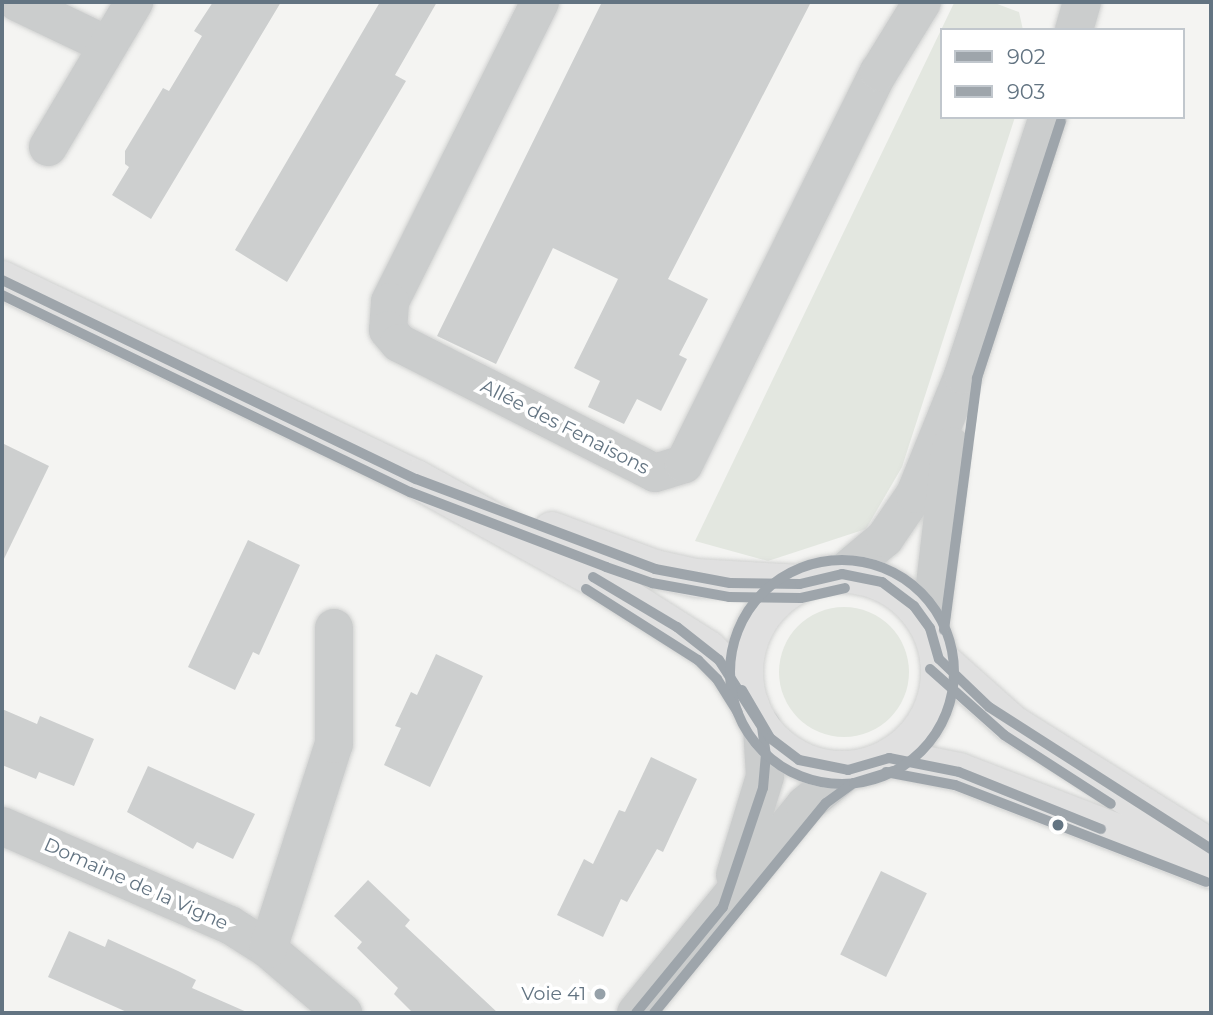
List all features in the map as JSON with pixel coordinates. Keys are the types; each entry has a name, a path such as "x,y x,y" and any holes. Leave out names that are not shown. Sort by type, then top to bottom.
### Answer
{"main road":[{"path":"2,280 416,479 677,627 719,660 756,716 799,760 848,770 889,758 910,743 927,722 936,699 935,644"},
{"path":"416,479 655,569 730,583 800,584 842,574 869,578 893,589 914,606 935,644 1012,724 1211,849"},
{"path":"756,716 744,670 752,635 771,604 800,584"},
{"path":"889,758 959,772 1211,869"}],"street":[{"path":"17,2 107,45"},
{"path":"47,147 134,2"},
{"name":"Allée des Fenaisons","path":"540,2 390,302 388,330 400,344 655,473 684,464 854,120 922,2"},
{"path":"1075,28 1082,2"},
{"path":"842,574 885,538 915,494 963,374 1047,119"},
{"path":"935,644 933,575 963,374"},
{"path":"268,948 334,744 334,628"},
{"path":"723,907 763,788 756,716"},
{"path":"636,1013 805,804 848,770"},
{"name":"Domaine de la Vigne","path":"2,826 195,907 268,948 343,1013"}],"shaded area":[{"path":"992,2 1019,12 1023,28 942,28 954,3"},
{"path":"940,32 940,119 1014,119 902,467 866,529 768,561 695,541"},
{"path":"844,607 869,612 890,626 904,647 909,672 904,697 890,718 869,732 844,737 819,732 798,718 784,697 779,672 784,647 798,626 819,612"}],"building":[{"path":"213,2 281,2 151,219 112,195 129,167 125,164 125,151 163,88 169,91 202,36 194,31"},
{"path":"380,2 437,2 395,75 406,81 287,282 235,250"},
{"path":"602,2 811,2 668,279 708,299 679,355 687,359 661,411 637,399 624,424 588,407 600,381 574,368 618,279 553,248 496,364 437,336"},
{"path":"2,443 49,466 2,563"},
{"path":"248,540 300,565 259,655 253,652 235,690 188,667"},
{"path":"436,654 483,676 430,787 384,765 401,728 395,726 411,692 417,695"},
{"path":"2,709 37,724 40,716 94,739 74,786 39,772 36,779 2,765"},
{"path":"651,757 697,779 663,852 657,849 627,902 621,899 603,937 557,915 584,859 593,864 619,810 625,812"},
{"path":"148,766 255,814 233,859 197,842 193,849 127,812"},
{"path":"881,871 927,893 886,977 840,955"},
{"path":"368,880 410,920 405,926 498,1013 413,1013 394,994 398,988 357,948 362,942 334,916"},
{"path":"69,931 105,947 108,939 196,980 192,988 249,1013 129,1013 48,977"}],"transit line":[{"name":"903","path":"944,630 977,378 1061,121"},
{"name":"902","path":"2,280 416,479 655,569 730,583 800,584 842,574 882,582 914,606 930,628 939,659 989,707 1211,849"},
{"name":"903","path":"2,295 410,492 652,583 729,597 801,598 845,588"},
{"name":"903","path":"842,560 864,562 895,573 921,593 941,619 952,650 954,672 952,694 941,725 921,751 895,771 864,782 842,784 820,782 789,771 763,751 743,725 732,694 730,672 732,650 743,619 763,593 789,573 820,562 842,560"},
{"name":"902","path":"593,577 677,627 719,660 762,727 766,754 763,788 723,907 636,1013"},
{"name":"903","path":"586,589 698,660 717,679 738,712"},
{"name":"903","path":"930,669 1004,735 1111,804"},
{"name":"902","path":"742,690 770,738 799,760 848,770 889,758"},
{"name":"902","path":"889,758 959,772 1101,829"},
{"name":"903","path":"654,1013 826,803 854,783 893,771"},
{"name":"903","path":"886,772 955,785 1206,882"}],"place":[{"name":"Voie 41","path":"600,994"}]}
